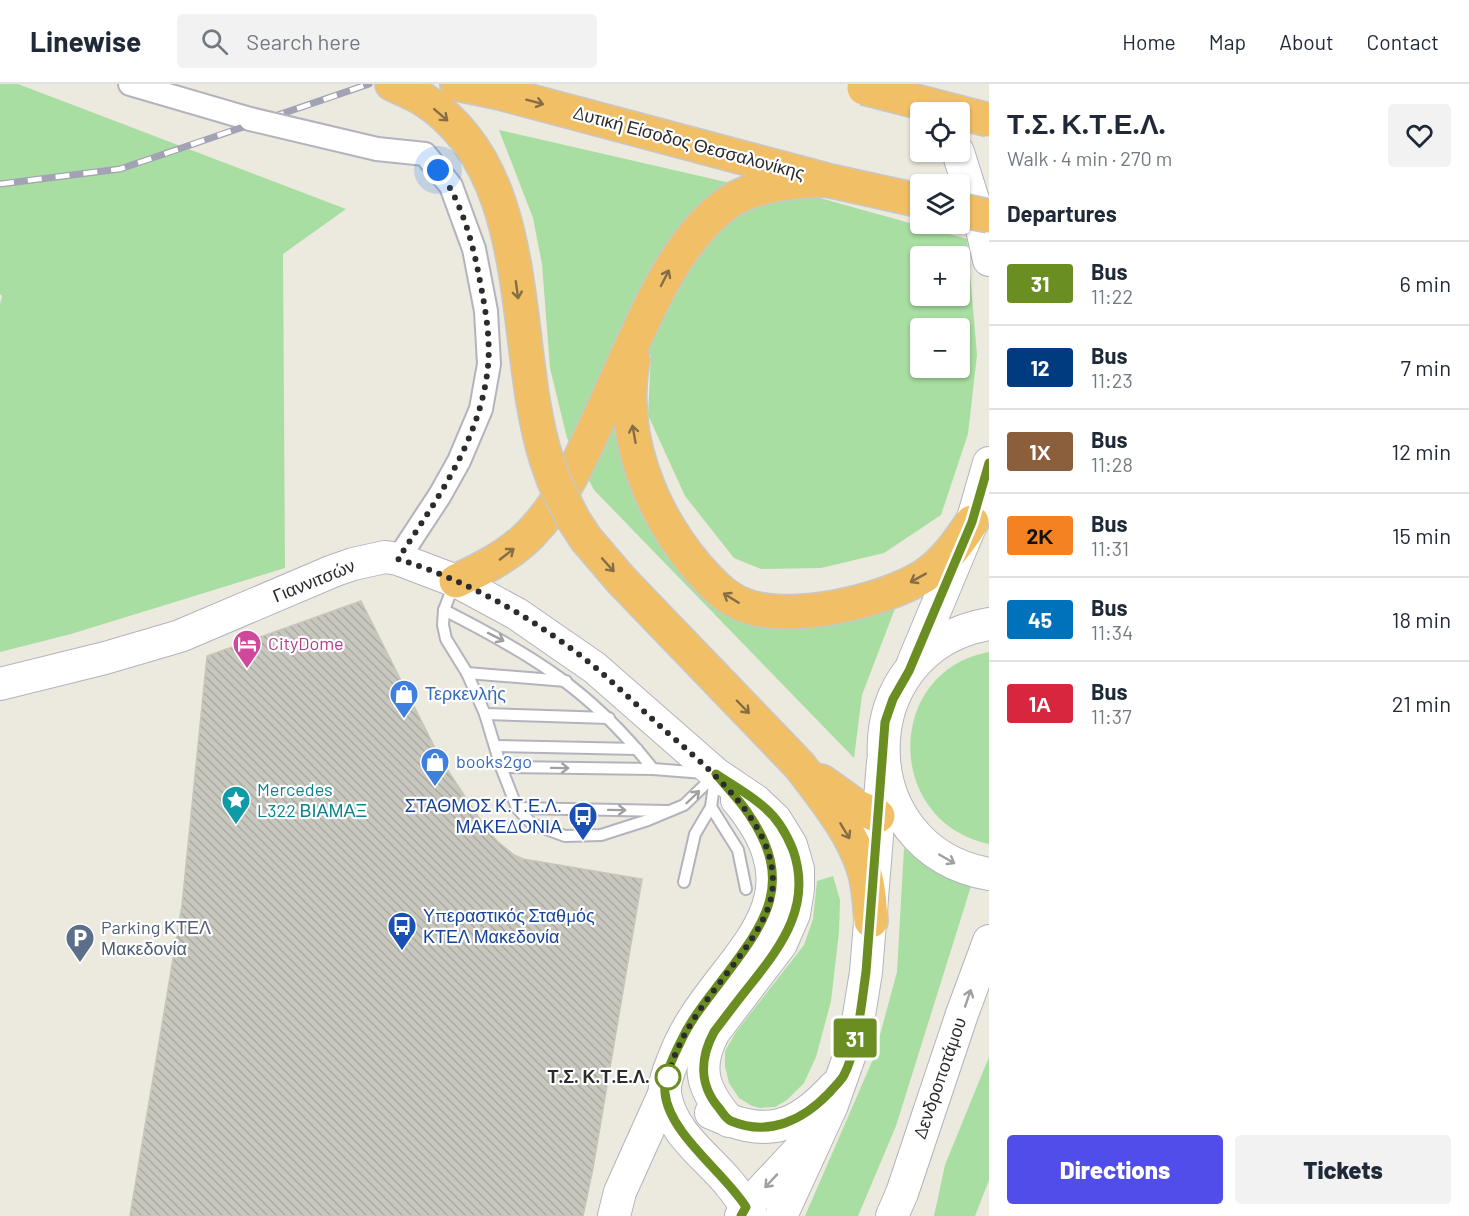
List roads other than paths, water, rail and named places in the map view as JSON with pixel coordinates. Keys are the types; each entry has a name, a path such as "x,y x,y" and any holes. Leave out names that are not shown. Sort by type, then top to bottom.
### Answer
{"highway":[{"path":"392,84 422,99 447,119 472,149 492,186 510,242 531,392 540,437 554,481 573,519 586,539 622,581 800,766 840,821 859,856 869,891 871,921"},
{"name":"Δυτική Είσοδος Θεσσαλονίκης","path":"457,84 496,92 826,180 910,199"},
{"path":"856,86 989,120"},
{"path":"450,596 482,570 510,552 537,526 556,502 587,445 671,266 706,223 730,202 759,190 792,181 826,180"},
{"path":"970,212 989,216"},
{"path":"639,330 631,373 631,412 641,466 656,504 683,549 708,580 740,604 762,611 786,613 830,608 877,596 912,582 933,569 954,549 972,522"},
{"path":"800,766 856,806 878,816"}],"street":[{"path":"130,84 250,119 377,149 425,154 451,186 474,249 486,311 489,364 481,409 449,478 398,559"},
{"path":"932,84 939,102"},
{"path":"961,162 981,225 989,261"},
{"path":"781,1216 824,1124 855,1040 861,1010 871,921 883,738 888,714 896,692 909,671 972,522 989,463"},
{"name":"Γιαννιτσών","path":"0,684 105,658 180,636 353,564 385,557 398,559 450,596 517,614 580,657 716,774 766,808 785,832 791,846 799,880 797,902 788,931 768,963 714,1032 705,1052 703,1062 705,1085 715,1104 729,1121"},
{"path":"909,671 942,642 963,631 989,624"},
{"path":"883,762 892,798 904,820 915,833 933,850 954,863 989,874"},
{"name":"Γιαννιτσών","path":"614,1216 620,1192 665,1092 672,1063 685,1032 753,936 765,916 772,895 773,872 761,836 748,813 716,774"},
{"path":"878,816 915,833"},
{"name":"Δενδροποτάμου","path":"898,1208 958,1025 989,941"},
{"path":"665,1092 729,1121 766,1127 796,1120 818,1105 844,1075"},
{"path":"665,1092 672,1114 684,1135 699,1154 728,1181 746,1213 824,1124"}],"lane":[{"path":"653,770 609,718 567,681 507,642 450,596 443,625 446,639 467,673 485,714 501,767 517,808 532,824 565,836 601,835 684,805 716,774"},
{"path":"467,673 567,681"},
{"path":"485,714 609,718"},
{"path":"495,746 637,749"},
{"path":"501,767 653,770 716,774"},
{"path":"684,882 695,834 711,807 716,774"},
{"path":"711,807 738,850 746,889"},
{"path":"517,808 671,811"}],"railway":[{"path":"0,184 120,169 369,84"}],"place":[{"name":"CityDome","path":"247,670"},
{"name":"Τερκενλής","path":"404,720"},
{"name":"books2go","path":"435,788"},
{"name":"Mercedes L322 ΒΙΑΜΑΞ","path":"236,826"},
{"name":"ΣΤΑΘΜΟΣ Κ.Τ.Ε.Λ. ΜΑΚΕΔΟΝΙΑ","path":"583,842"},
{"name":"Υπεραστικός Σταθμός ΚΤΕΛ Μακεδονία","path":"402,952"},
{"name":"Parking ΚΤΕΛ Μακεδονία","path":"80,964"},
{"name":"Τ.Σ. Κ.Τ.Ε.Λ.","path":"668,1077"}]}
